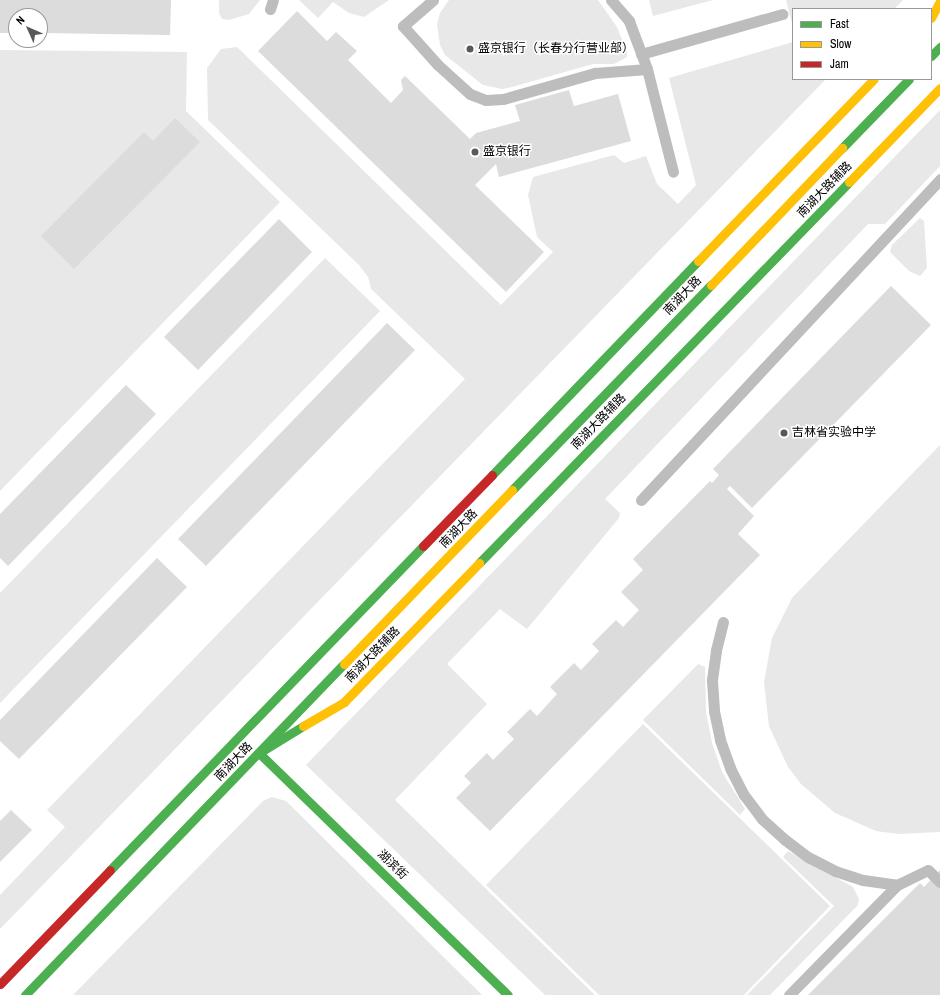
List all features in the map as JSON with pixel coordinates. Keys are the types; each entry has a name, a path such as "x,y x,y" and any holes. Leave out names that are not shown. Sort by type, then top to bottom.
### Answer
{"main road":[{"path":"932,17 940,2"},
{"path":"932,18 940,10"},
{"path":"932,55 940,47"},
{"name":"南湖大路","path":"0,984 873,80"},
{"name":"南湖大路","path":"25,995 908,80"},
{"name":"南湖大路辅路","path":"259,753 344,702 940,88"},
{"name":"湖滨街","path":"259,753 508,995"}],"lane":[{"path":"433,0 403,26 438,65 470,94 486,100 503,99 595,73 647,69"},
{"path":"611,0 629,21 647,69 673,172"},
{"path":"641,54 782,14"},
{"path":"642,500 940,179"},
{"path":"723,622 716,651 712,681 714,711 720,740 730,768 744,795 762,819 784,840 808,857 835,871 863,880 897,885"},
{"path":"789,995 897,885 928,870 940,882"}],"shaded area":[{"path":"219,0 260,0 249,14 229,20 222,19 219,13"},
{"path":"299,0 389,0 364,17 349,13 333,2 318,18"},
{"path":"449,0 598,0 617,27 627,52 627,57 614,64 593,64 502,89 483,85 445,55 440,45 437,24 440,13"},
{"path":"649,0 713,0 653,16"},
{"path":"786,0 903,0 895,8 792,8 792,23"},
{"path":"792,42 792,80 825,80 0,929 0,895 65,827 47,810 465,379 371,289 368,277 359,265 208,120 207,68 221,49 237,47 501,305 553,252 537,237 528,195 533,177 614,155 624,163 646,156 657,184 678,204 696,185 669,78"},
{"path":"0,50 187,52 186,111 280,202 0,491"},
{"path":"940,110 940,166 885,224 868,224 605,499 620,513 619,518 527,629 500,609 447,664 487,704 395,800 595,995 545,995 306,765"},
{"path":"920,218 924,221 927,268 920,276 909,271 890,252 892,245"},
{"path":"325,258 380,311 0,703 0,593"},
{"path":"940,445 940,832 898,834 876,831 835,813 801,784 788,767 769,726 764,682 772,638 792,598"},
{"path":"698,664 705,667 706,712 712,743 722,772 745,809 740,815 643,720"},
{"path":"643,724 830,906 744,995 599,995 486,885"},
{"path":"272,797 286,801 482,995 73,995 263,801"},
{"path":"788,851 853,887 859,899 858,905 770,995 747,995 834,906 783,857"}],"building":[{"path":"0,0 171,0 170,35 48,33 48,8 8,8 8,33 0,33"},
{"name":"盛京银行","path":"297,11 327,41 336,32 357,51 348,60 391,103 403,90 401,80 405,76 470,139 476,133 520,121 515,105 569,90 574,106 618,94 631,141 499,177 496,164 475,185 544,252 506,292 258,51"},
{"path":"175,118 200,142 74,269 41,236 144,132 153,141"},
{"path":"279,219 312,252 198,370 164,337"},
{"path":"891,286 931,325 752,508 730,486 727,489 754,516 738,534 760,555 490,831 456,798 471,783 464,776 487,753 493,760 514,739 507,732 530,709 537,716 557,694 550,687 574,663 581,670 599,651 592,644 616,620 623,627 639,610 621,592 643,570 633,559 710,481 712,483 719,475 713,469"},
{"path":"387,323 415,350 206,566 178,539"},
{"path":"126,385 156,414 8,566 0,558 0,514"},
{"path":"157,558 187,587 19,759 0,741 0,720"},
{"path":"11,810 32,830 0,862 0,821"},
{"path":"940,870 940,995 808,995 920,883 924,887"}],"traffic: fast":[{"path":"932,55 940,47"},
{"path":"842,148 908,80"},
{"path":"479,563 849,182"},
{"path":"492,475 698,261"},
{"path":"512,490 711,285"},
{"path":"110,870 423,546"},
{"path":"25,995 344,664"},
{"path":"303,726 259,753 508,995"}],"traffic: slow":[{"path":"932,16 940,1"},
{"path":"698,261 873,80"},
{"path":"849,182 940,88"},
{"path":"711,285 842,148"},
{"path":"344,664 512,490"},
{"path":"303,726 344,702 479,563"}],"traffic: jam":[{"path":"423,546 492,475"},
{"path":"0,984 110,870"}],"place":[{"name":"盛京银行（长春分行营业部）","path":"470,49"},
{"name":"盛京银行","path":"475,152"},
{"name":"吉林省实验中学","path":"784,433"}]}
